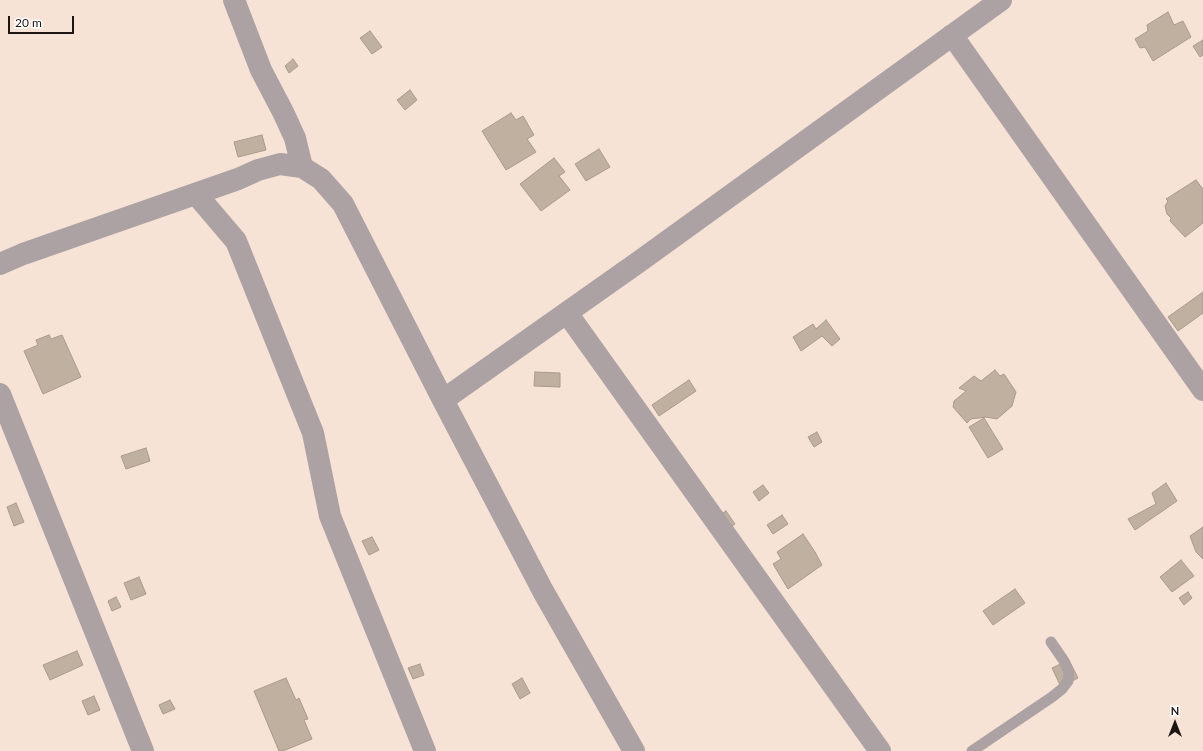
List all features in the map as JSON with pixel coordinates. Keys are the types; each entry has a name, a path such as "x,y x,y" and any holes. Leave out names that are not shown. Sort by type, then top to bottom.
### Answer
{"street":[{"path":"234,0 261,70 292,132 302,167"},
{"path":"443,400 567,313 1000,0"},
{"path":"952,35 1203,390"},
{"path":"0,264 23,254 238,179 258,170 280,164 302,167 321,179 342,204 543,591 634,751"},
{"path":"196,194 236,241 313,433 330,516 424,751"},
{"path":"567,313 880,751"},
{"path":"0,394 143,751"}],"lane":[{"path":"972,751 1052,697 1062,689 1068,681 1069,674 1064,661 1051,642"}],"building":[{"path":"1168,12 1174,25 1183,21 1191,37 1153,61 1145,47 1140,48 1135,39 1148,31 1147,25"},
{"path":"370,31 382,47 372,54 360,38"},
{"path":"1203,40 1203,55 1200,57 1193,46"},
{"path":"293,59 298,66 289,73 285,66"},
{"path":"410,90 417,100 405,110 397,100"},
{"path":"511,113 516,120 523,116 534,135 527,139 536,152 506,170 482,131"},
{"path":"262,135 266,150 238,157 234,142"},
{"path":"599,149 610,167 586,181 575,164"},
{"path":"554,158 565,172 559,176 570,190 541,211 520,184"},
{"path":"1196,180 1203,189 1203,223 1185,237 1170,221 1171,218 1167,214 1165,206 1168,201 1166,199"},
{"path":"1203,292 1203,313 1178,331 1168,317"},
{"path":"826,320 840,339 832,346 822,336 801,351 793,337 813,324 816,329"},
{"path":"49,335 51,339 62,335 81,377 43,394 24,351 38,345 36,340"},
{"path":"995,370 1000,376 1004,374 1016,392 1012,406 997,419 986,417 971,419 967,423 953,407 954,401 966,391 959,388 974,376 981,381"},
{"path":"535,372 560,373 560,387 534,386"},
{"path":"689,380 696,391 659,416 652,405"},
{"path":"984,418 1003,449 988,458 969,427"},
{"path":"817,432 822,442 814,447 808,437"},
{"path":"146,448 150,461 126,469 121,456"},
{"path":"1166,483 1177,501 1135,530 1128,519 1156,504 1152,493"},
{"path":"763,485 769,493 759,501 753,492"},
{"path":"16,503 24,522 14,526 7,507"},
{"path":"726,511 735,524 727,529 718,516"},
{"path":"782,515 788,524 773,534 767,525"},
{"path":"1203,527 1203,559 1196,552 1190,536"},
{"path":"803,534 822,565 788,589 773,564 781,559 777,552"},
{"path":"372,537 379,550 369,555 362,541"},
{"path":"1181,560 1194,576 1172,592 1160,577"},
{"path":"139,577 146,594 131,600 124,583"},
{"path":"1015,589 1025,603 993,625 983,611"},
{"path":"1188,592 1192,598 1184,605 1179,598"},
{"path":"116,597 121,607 112,611 108,601"},
{"path":"77,651 83,665 50,680 43,665"},
{"path":"1069,660 1078,678 1061,687 1052,668"},
{"path":"420,664 424,675 413,679 408,668"},
{"path":"286,678 296,700 299,698 308,719 304,720 312,739 283,751 279,751 254,691"},
{"path":"522,678 530,693 520,699 512,684"},
{"path":"94,696 100,710 88,715 82,701"},
{"path":"170,700 175,709 163,714 159,705"}]}
